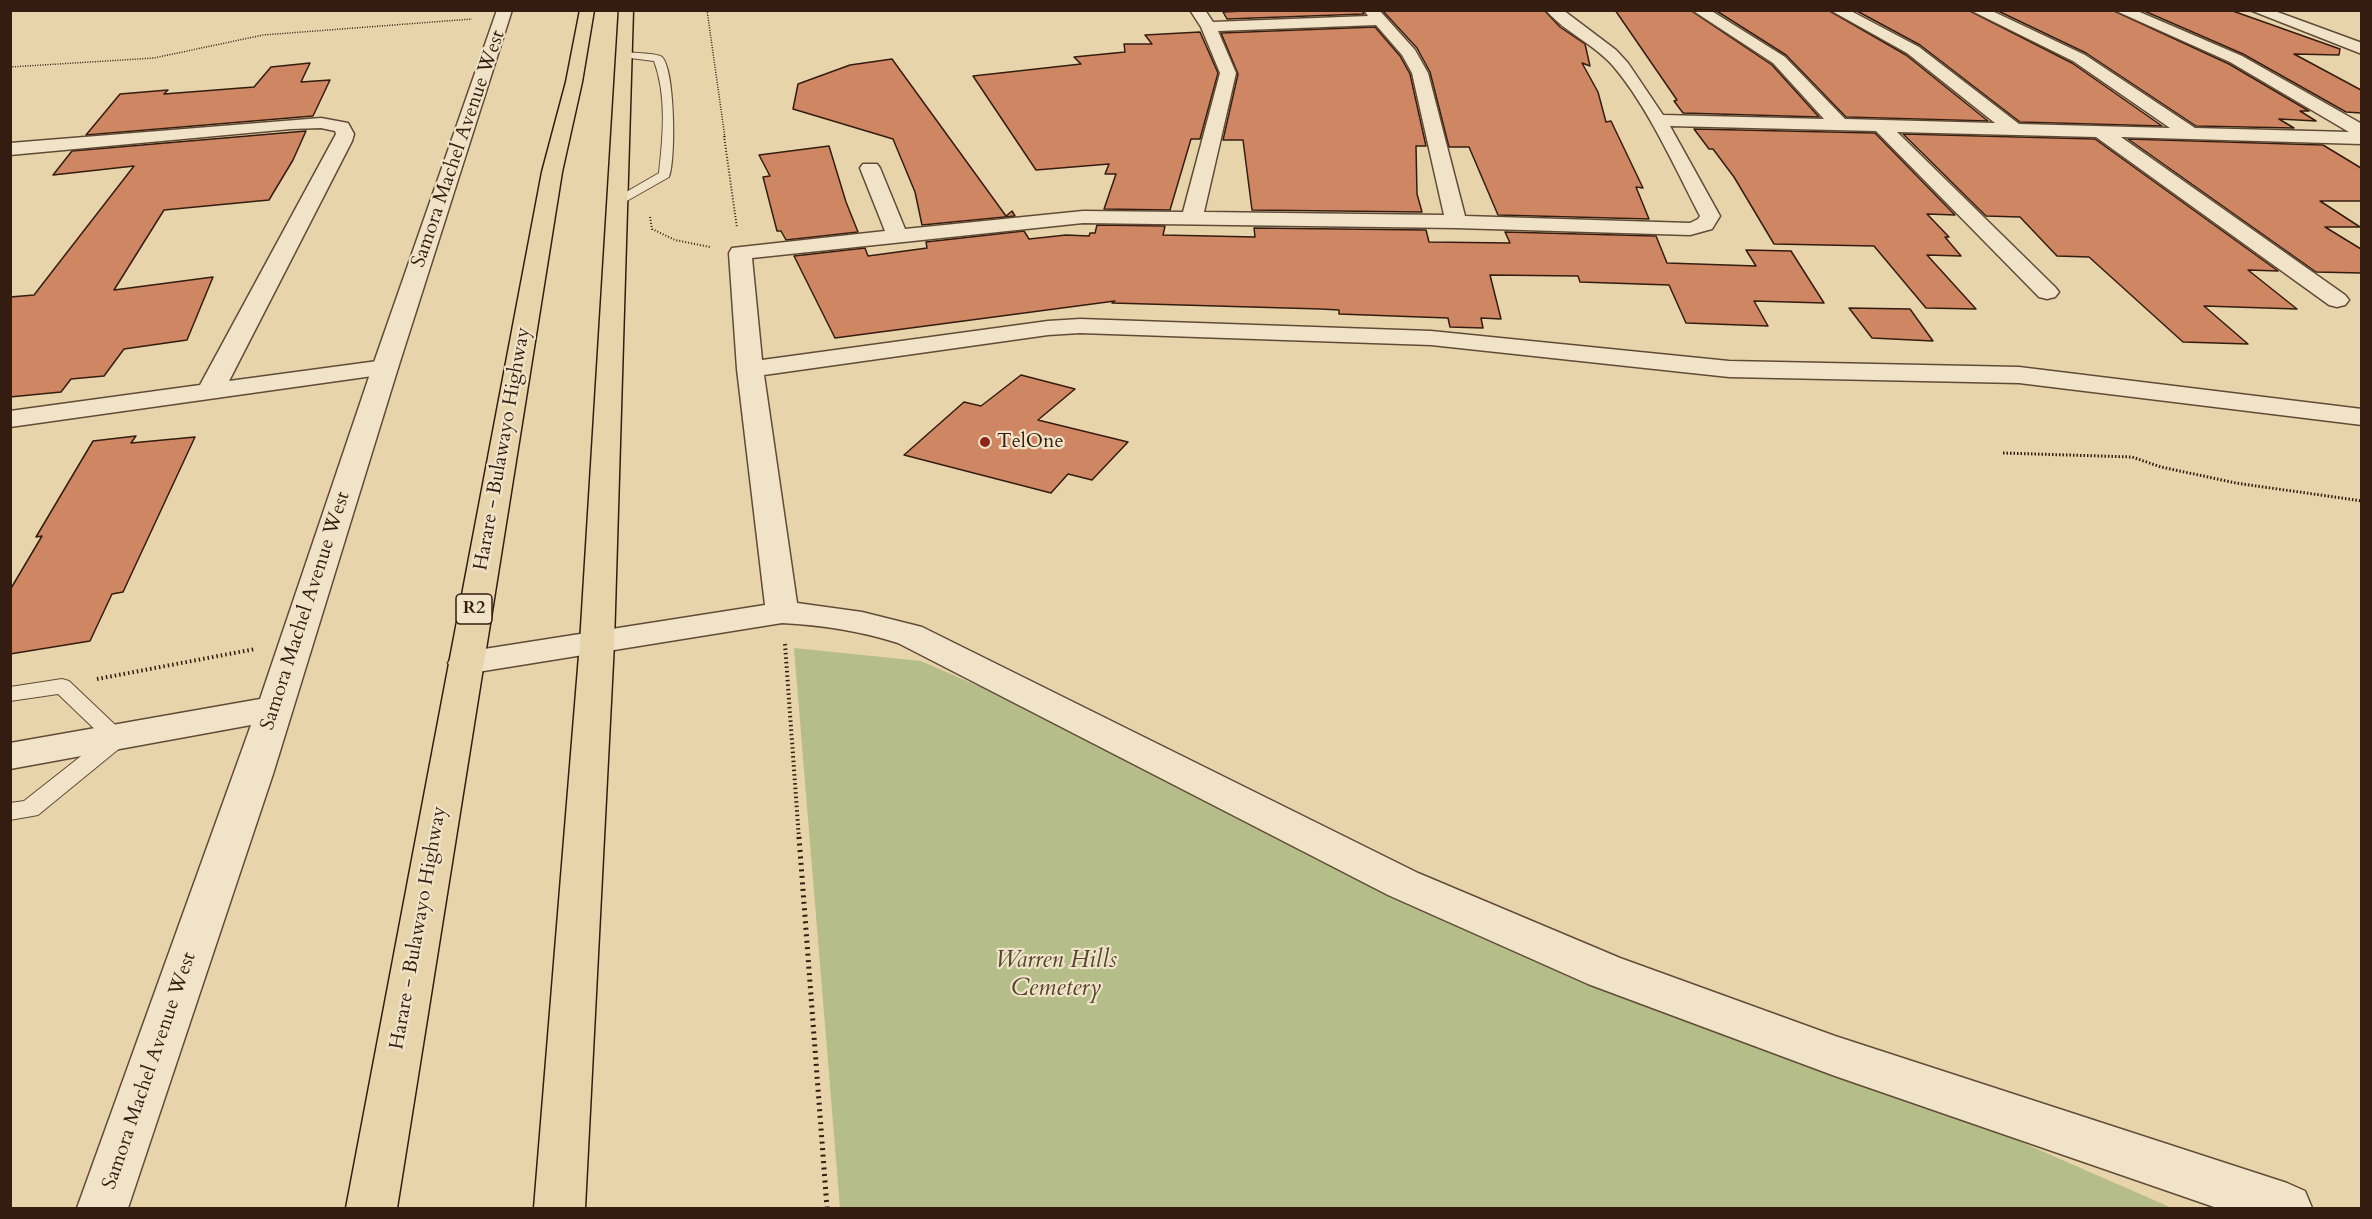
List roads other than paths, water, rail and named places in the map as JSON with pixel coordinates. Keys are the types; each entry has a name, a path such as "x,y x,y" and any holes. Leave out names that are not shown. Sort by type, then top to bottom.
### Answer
{"highway":[{"name":"Harare - Bulawayo Highway","path":"371,1209 552,171 574,82 586,10"},
{"path":"559,1209 597,643 626,10"}],"street":[{"path":"1192,219 1227,73 1209,27 1197,10"},
{"path":"782,613 750,369 740,253 1059,218 1456,222 1690,229 1702,227 1709,222 1710,216 1658,120 1622,66 1610,53 1552,10"},
{"path":"1699,10 1761,46 1779,60 1839,124"},
{"path":"1837,10 1913,50 2013,128"},
{"path":"1977,10 2079,58 2190,133"},
{"path":"2121,10 2236,59 2361,132"},
{"path":"2257,10 2361,49"},
{"name":"Samora Machel Avenue West","path":"102,1209 250,785 385,368 504,14"},
{"path":"1209,27 1376,15 1409,53 1420,73 1456,222"},
{"path":"1658,120 2361,138"},
{"path":"10,165 19,148 291,124 321,123 342,128 345,134 343,141 211,390"},
{"path":"1880,125 2047,292"},
{"path":"2099,130 2337,300"},
{"path":"2338,138 2361,151"},
{"path":"870,168 897,235"},
{"path":"750,369 1048,328 1080,326 1431,338 1730,369 2019,375 2361,417"},
{"path":"10,419 385,368"},
{"path":"465,663 782,613 822,614 866,621 910,635 1403,884 1604,971 1834,1056 2287,1209"},
{"path":"10,756 274,709"}],"lane":[{"path":"618,202 665,175 667,152 665,72 658,58 625,55"},
{"path":"10,694 62,686 118,738 30,809 10,812"}],"place":[{"name":"TelOne","path":"985,442"}],"park label":[{"name":"Warren Hills Cemetery","path":"1056,975"}]}
